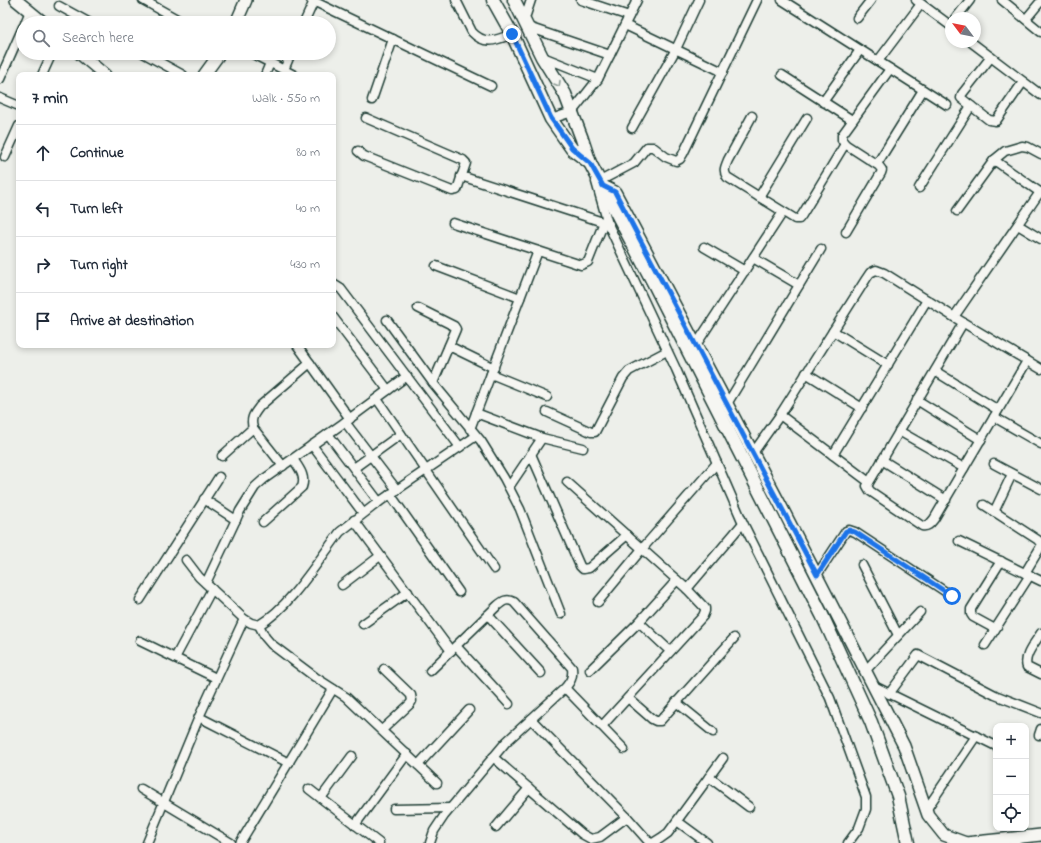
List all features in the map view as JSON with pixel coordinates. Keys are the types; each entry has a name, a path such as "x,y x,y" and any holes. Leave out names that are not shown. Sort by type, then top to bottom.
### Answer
{"main road":[{"path":"493,0 512,34 551,118 572,148 590,163"},
{"path":"514,0 542,57 565,94 590,163 822,615 850,674 871,722 898,796 908,843"}],"street":[{"path":"16,0 36,16"},
{"path":"144,0 172,16"},
{"path":"239,16 246,0"},
{"path":"456,0 475,36 490,42 512,34"},
{"path":"531,0 526,24 610,56"},
{"path":"581,0 629,16"},
{"path":"551,118 572,112 598,79 637,0"},
{"path":"632,128 676,49 699,0"},
{"path":"757,0 680,159 676,161 666,157 653,148 647,147 634,163 601,184 615,192 817,575 904,746 928,815 944,834 966,842 985,842 1041,835"},
{"path":"782,0 946,105"},
{"path":"858,18 871,0"},
{"path":"961,12 970,0"},
{"path":"1002,0 1041,32"},
{"path":"307,16 312,1 491,86"},
{"path":"1026,19 1041,1"},
{"path":"878,61 919,2 945,21"},
{"path":"59,6 77,16"},
{"path":"28,16 30,11"},
{"path":"625,25 723,72"},
{"path":"372,100 393,39"},
{"path":"0,79 16,43"},
{"path":"979,48 1041,95"},
{"path":"823,102 860,50"},
{"path":"542,57 598,79"},
{"path":"991,57 962,94 961,98 989,120 996,121 1024,82"},
{"path":"43,72 49,60"},
{"path":"87,60 101,72"},
{"path":"156,60 178,72"},
{"path":"207,72 215,60"},
{"path":"264,60 288,72"},
{"path":"284,70 288,60"},
{"path":"266,72 270,63"},
{"path":"846,232 882,173 882,168 845,144 842,140 842,135 890,69"},
{"path":"782,75 852,120"},
{"path":"877,164 923,90"},
{"path":"0,98 16,105"},
{"path":"919,188 971,106"},
{"path":"752,116 724,167 724,172 727,177 795,219 799,219 845,144"},
{"path":"358,151 364,156 452,192 457,190 466,163 465,161 366,118"},
{"path":"759,197 807,118"},
{"path":"5,157 16,133"},
{"path":"957,211 994,160 1005,151 1022,146 1028,147 1041,154"},
{"path":"954,317 1041,193 994,160"},
{"path":"590,163 606,223 667,351 743,523 830,698 866,797 866,809 859,828 848,843"},
{"path":"461,176 625,229"},
{"path":"696,345 783,212"},
{"path":"453,222 581,265 588,262 606,223"},
{"path":"1018,225 1041,239"},
{"path":"704,247 745,271"},
{"path":"727,404 821,249"},
{"path":"470,429 538,251"},
{"path":"753,258 799,286"},
{"path":"436,266 520,298"},
{"path":"753,453 780,415 870,273 876,270 884,273 1041,369"},
{"path":"336,286 341,289 460,447"},
{"path":"833,455 927,300"},
{"path":"418,308 454,326 456,329 433,383"},
{"path":"387,320 433,383 476,436 509,487 520,509 561,614"},
{"path":"336,321 388,390"},
{"path":"963,322 868,486 870,491 922,526 930,524 946,500 1027,361"},
{"path":"833,331 888,365"},
{"path":"449,346 492,371 547,397"},
{"path":"299,348 348,420 393,492 459,592"},
{"path":"547,412 591,432 596,432 623,378 629,370 667,351"},
{"path":"283,466 251,422 253,415 260,406 310,363"},
{"path":"935,371 1041,444"},
{"path":"806,373 862,408"},
{"path":"175,658 209,586 236,520 255,487 407,376"},
{"path":"377,398 494,569"},
{"path":"917,400 981,440"},
{"path":"476,413 542,438 583,448"},
{"path":"780,415 869,482"},
{"path":"222,456 254,428"},
{"path":"899,431 964,468"},
{"path":"328,434 379,502"},
{"path":"354,468 401,434"},
{"path":"186,560 209,586 244,619 259,625 270,618 286,602 340,532 363,513 476,436"},
{"path":"509,487 542,438"},
{"path":"312,445 363,513"},
{"path":"531,454 580,566 583,569 589,568 627,536"},
{"path":"262,522 302,487 304,476 293,459"},
{"path":"882,460 946,500"},
{"path":"598,602 642,548 717,463"},
{"path":"994,464 1041,489"},
{"path":"994,512 1012,474"},
{"path":"140,600 218,477"},
{"path":"567,482 687,589 702,603 705,608 703,616 602,726"},
{"path":"204,499 236,520"},
{"path":"984,505 1038,540 1041,544 1028,574 985,645"},
{"path":"354,520 408,592 454,648 509,704"},
{"path":"687,589 743,523"},
{"path":"817,575 846,531 849,530 855,532 952,596"},
{"path":"959,541 1041,581"},
{"path":"342,585 380,556"},
{"path":"995,628 973,617 971,614 971,609 1001,561"},
{"path":"862,564 898,635"},
{"path":"590,670 639,622 677,580"},
{"path":"363,624 408,592"},
{"path":"430,671 488,615 504,601 509,599 514,602 572,668 573,674 572,679 565,688 506,742 493,757 434,831 430,843"},
{"path":"866,670 920,612"},
{"path":"488,615 541,673"},
{"path":"147,843 199,717 244,619"},
{"path":"639,622 670,651"},
{"path":"259,625 271,644 315,677 346,697 437,783"},
{"path":"1041,633 1026,658 1026,665 1027,667 1041,674"},
{"path":"628,698 652,720 660,721 734,638"},
{"path":"140,641 216,678"},
{"path":"889,694 918,655 995,695 1041,713"},
{"path":"382,730 410,704 412,700 411,695 384,669"},
{"path":"874,686 993,744"},
{"path":"565,688 624,749"},
{"path":"240,843 333,689"},
{"path":"676,702 713,732"},
{"path":"418,765 469,710"},
{"path":"199,717 289,763"},
{"path":"531,719 652,843 668,833 723,758"},
{"path":"926,810 976,736"},
{"path":"355,825 407,754"},
{"path":"321,798 352,756"},
{"path":"493,757 582,834 591,839 600,837 626,816"},
{"path":"709,777 749,807"},
{"path":"496,827 529,788"},
{"path":"142,789 231,843"},
{"path":"309,789 379,843"},
{"path":"394,809 451,808"},
{"path":"677,821 707,843"}],"route":[{"path":"512,34 551,118 572,148 590,163 603,186 615,192 817,575 846,531 849,530 855,532 952,596"}]}
